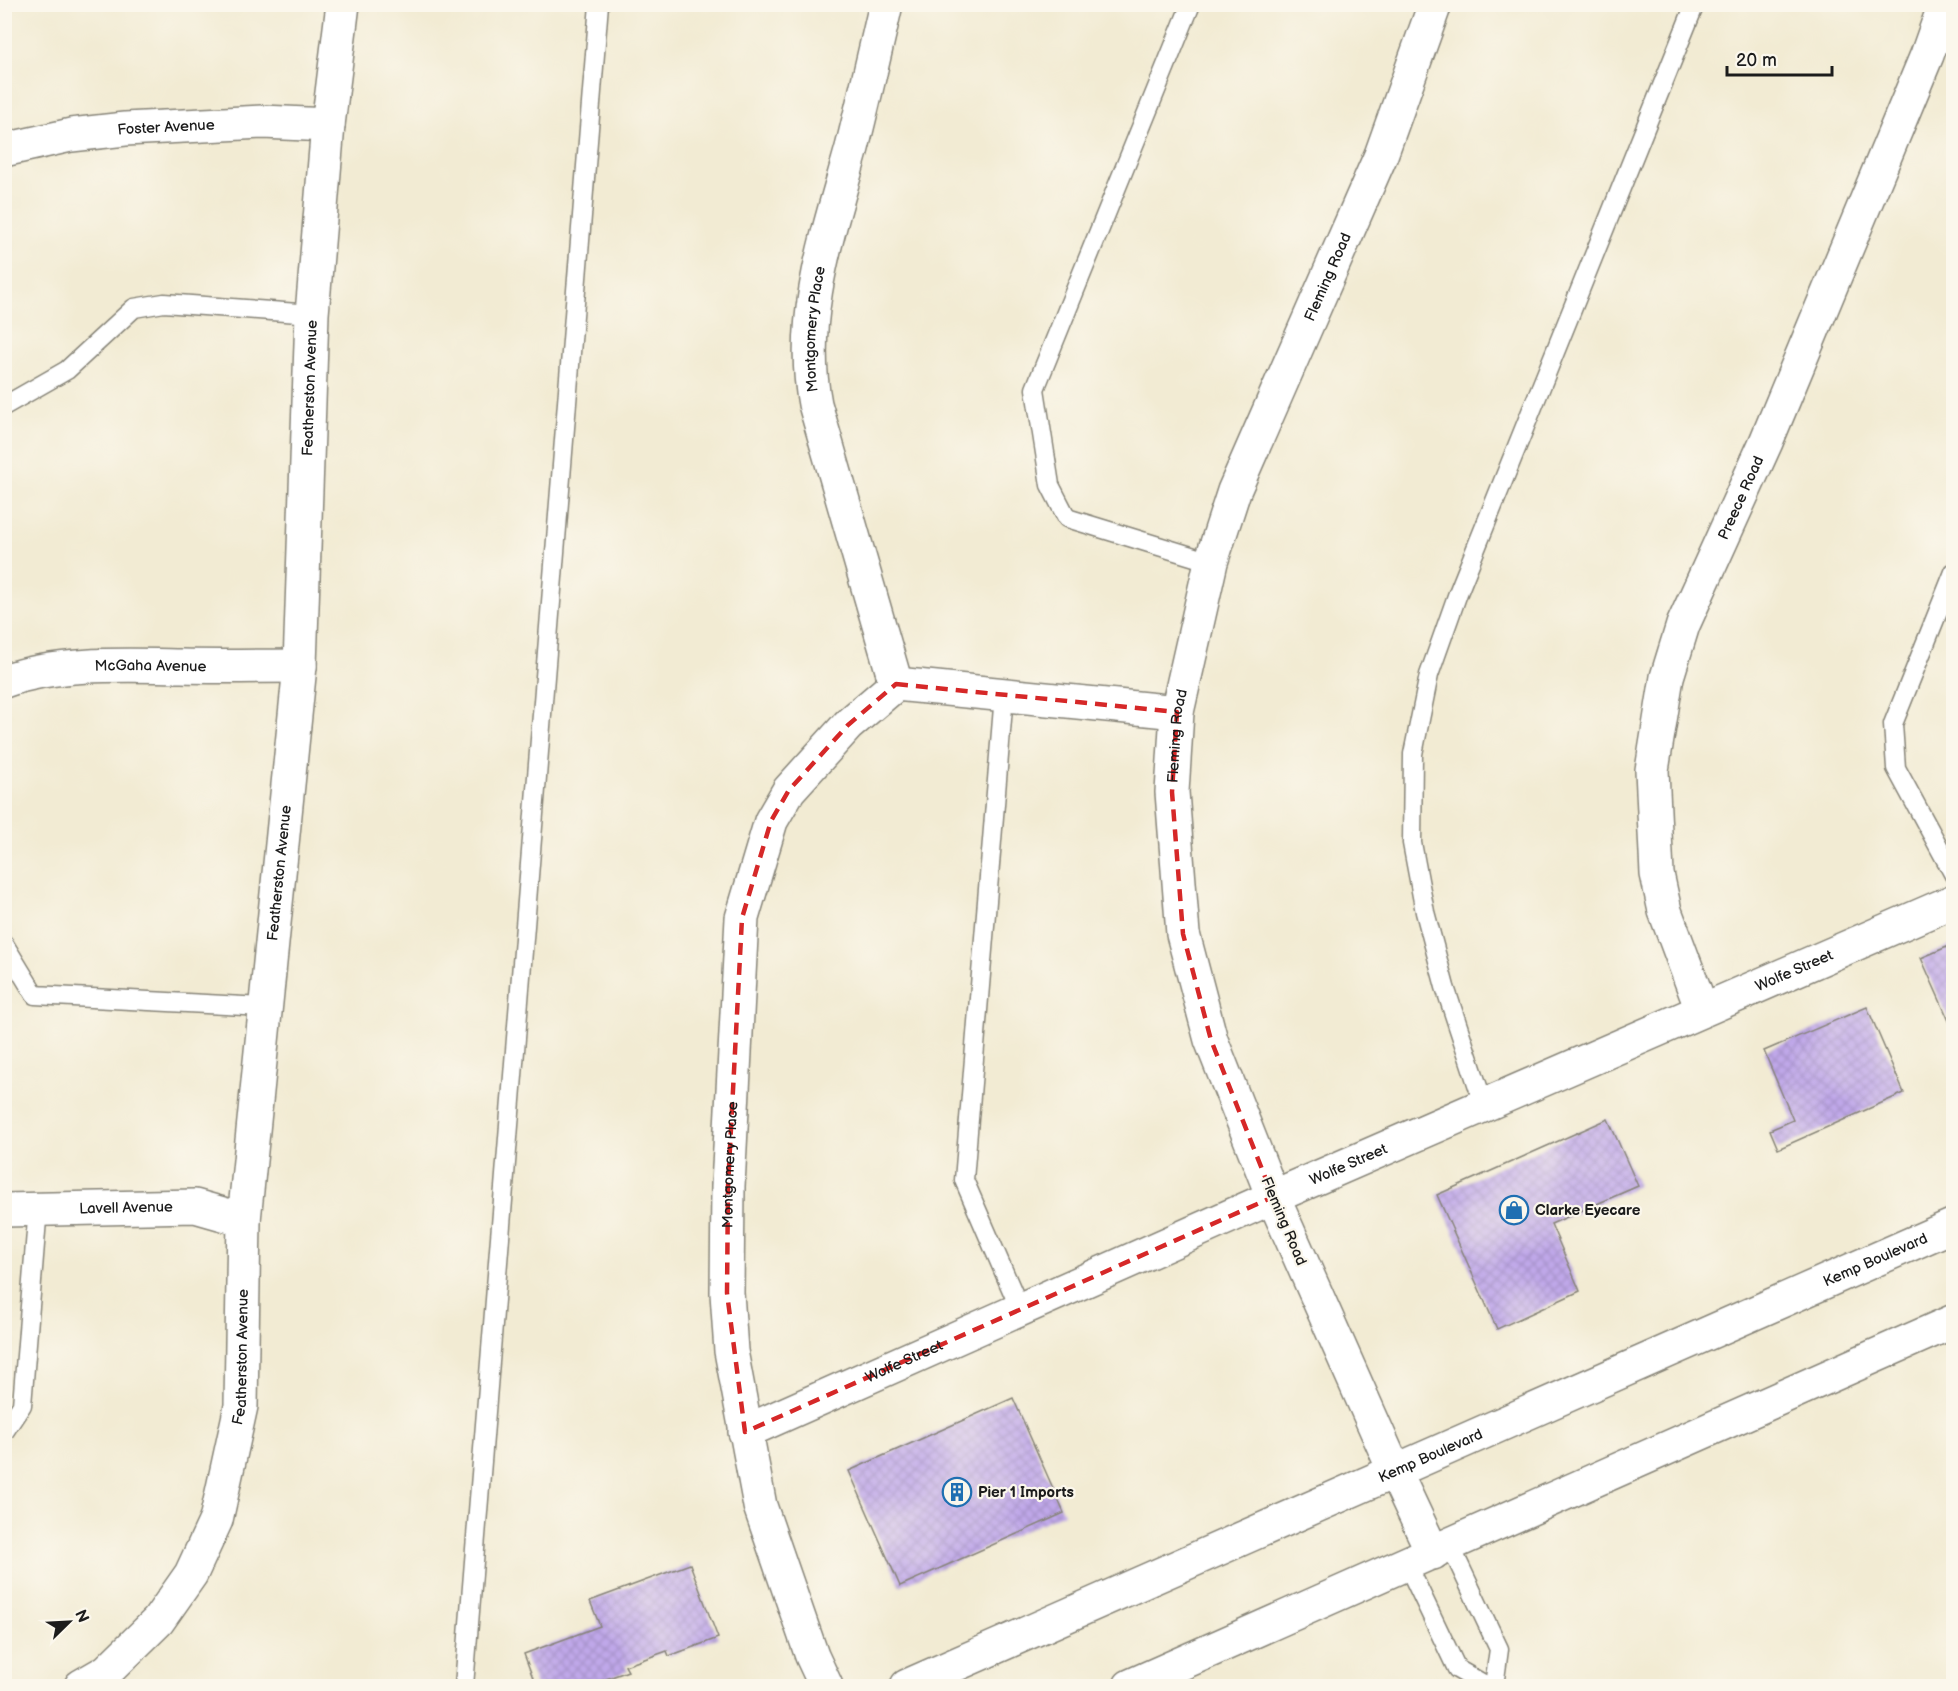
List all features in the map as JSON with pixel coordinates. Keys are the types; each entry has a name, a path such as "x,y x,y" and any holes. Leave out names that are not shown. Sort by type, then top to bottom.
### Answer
{"street":[{"name":"Featherston Avenue","path":"81,1686 107,1671 158,1621 191,1574 216,1520 242,1406 244,1220 300,666 312,314 328,125 343,4"},
{"name":"Montgomery Place","path":"825,1686 812,1656 760,1506 745,1432 731,1351 727,1293 728,1186 742,918 771,821 789,790 848,725 896,684 815,404 810,378 809,342 820,266 864,102 886,4"},
{"name":"Fleming Road","path":"1430,1554 1274,1197 1211,1040 1183,934 1172,792 1177,712 1211,562 1234,491 1381,155 1435,4"},
{"name":"Preece Road","path":"1702,1010 1665,911 1657,874 1652,770 1667,677 1683,625 1767,442 1927,55 1945,4"},
{"name":"Foster Avenue","path":"4,150 71,135 125,129 263,122 328,125"},
{"name":"McGaha Avenue","path":"4,681 60,669 124,665 300,666"},
{"path":"896,684 1177,712"},
{"name":"Wolfe Street","path":"745,1432 1274,1197 1953,901"},
{"name":"Lavell Avenue","path":"4,1209 195,1206 244,1220"},
{"name":"Kemp Boulevard","path":"907,1686 1953,1225"},
{"path":"1130,1686 1953,1321"}],"lane":[{"path":"464,1686 599,4"},
{"path":"1191,4 1035,388 1050,485 1067,518 1211,562"},
{"path":"1485,1105 1445,987 1425,912 1412,843 1413,754 1429,675 1458,593 1695,4"},
{"path":"4,406 67,370 134,308 164,303 312,314"},
{"path":"1953,572 1893,724 1896,768 1953,875"},
{"path":"1004,695 964,1180 1020,1309"},
{"path":"4,944 35,994 266,1007"},
{"path":"4,1431 22,1405 38,1207"},
{"path":"1430,1554 1457,1669 1487,1686"},
{"path":"1430,1554 1498,1649 1494,1686"}],"highlighted area":[{"path":"896,684 1177,712 1172,792 1183,934 1211,1040 1273,1197 745,1432 727,1293 728,1186 742,918 771,821 789,790 848,725"}],"building":[{"path":"1954,944 1954,1032 1921,958"},
{"path":"1867,1007 1904,1093 1778,1149 1770,1130 1793,1120 1764,1051"},
{"name":"Clarke Eyecare","path":"1608,1119 1638,1186 1551,1224 1580,1291 1497,1329 1437,1195"},
{"name":"Pier 1 Imports","path":"1013,1398 1064,1513 900,1586 849,1471"},
{"path":"690,1564 718,1638 669,1656 667,1651 625,1666 628,1671 587,1686 536,1686 524,1654 600,1626 590,1601"}],"place":[{"name":"Clarke Eyecare","path":"1514,1210"},
{"name":"Pier 1 Imports","path":"957,1492"}]}
